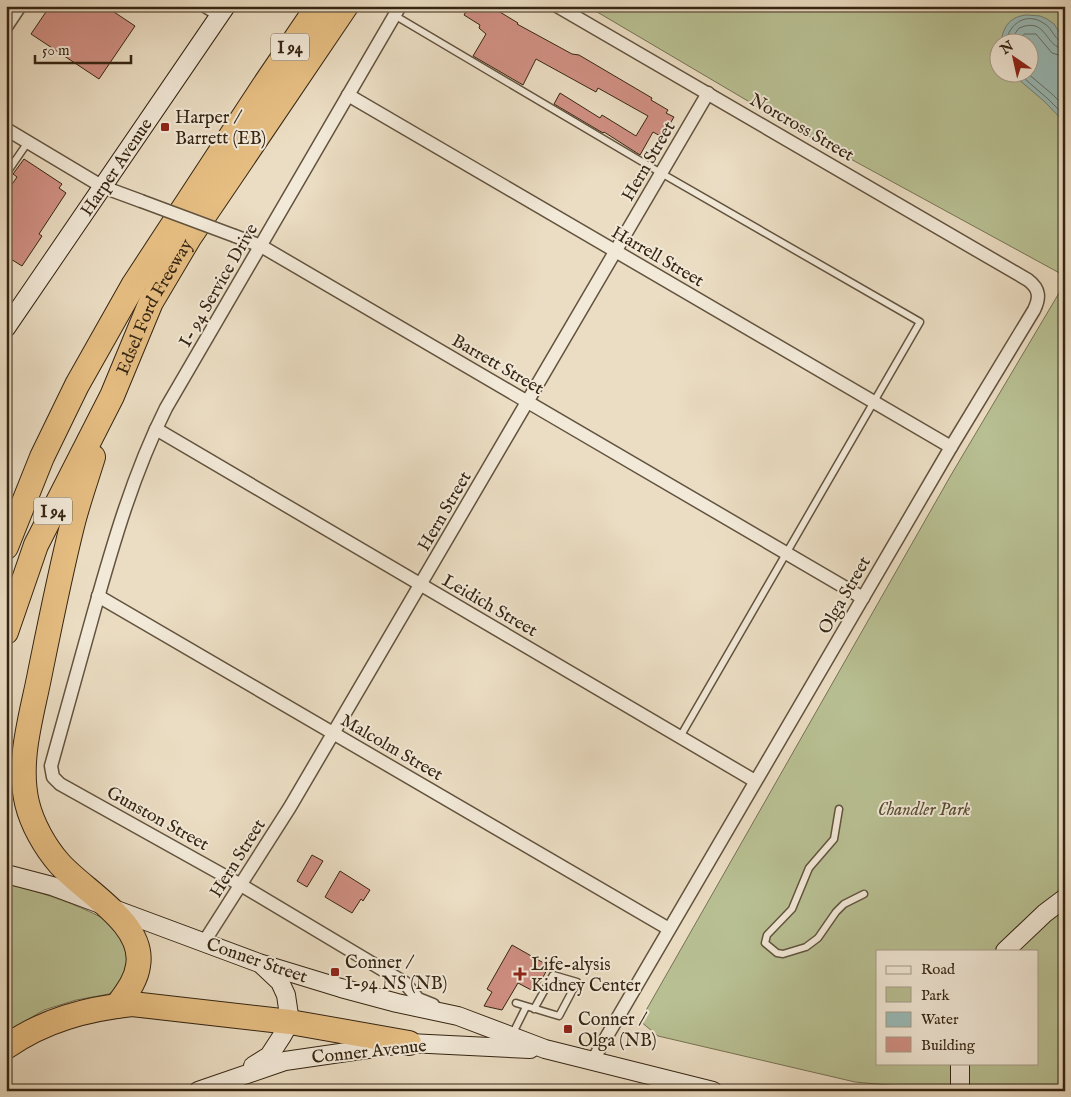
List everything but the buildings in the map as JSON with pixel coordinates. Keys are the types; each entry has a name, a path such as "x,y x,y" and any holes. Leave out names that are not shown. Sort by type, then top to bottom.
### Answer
{"highway":[{"name":"Edsel Ford Freeway","path":"6,547 42,457 77,385 134,284 318,6"},
{"name":"Edsel Ford Freeway","path":"6,632 36,545 112,396 151,302 189,238 346,6"},
{"path":"112,396 72,525 44,655 24,763 24,786 27,803 50,853 66,871 109,907 134,936 138,949 139,964 131,986 117,1006"},
{"path":"6,524 42,457"},
{"path":"6,1047 44,1024 70,1016 132,1004 290,1022 409,1043"}],"main road":[{"name":"Harper Avenue","path":"6,328 223,11"},
{"name":"Conner Street","path":"6,874 52,886 259,963 387,1000 458,1016 546,1050 713,1091"},
{"path":"1006,950 1039,918 1065,898"},
{"path":"221,1082 258,1064 269,1056 290,1022 289,1003 280,982 259,963"},
{"name":"Conner Avenue","path":"198,1091 284,1061 409,1043 546,1050"},
{"path":"960,1064 960,1091"}],"street":[{"path":"6,27 20,6"},
{"path":"204,6 223,11"},
{"name":"Norcross Street","path":"557,6 1028,280"},
{"name":"I- 94 Service Drive","path":"98,596 122,512 138,467 156,429 397,11"},
{"name":"Hern Street","path":"204,942 334,733 708,93"},
{"name":"Harrell Street","path":"348,95 951,447"},
{"name":"Barrett Street","path":"6,129 103,187 260,246 863,598"},
{"name":"Olga Street","path":"592,1060 951,447 1039,302 1039,294 1036,287 1028,280"},
{"name":"Leidich Street","path":"156,429 755,781"},
{"name":"Malcolm Street","path":"98,596 668,929"},
{"name":"Gunston Street","path":"98,596 52,766 53,777 60,784 241,885 405,983 418,999 458,1016"}],"lane":[{"path":"397,11 661,173 920,322 680,737"},
{"path":"6,174 28,142"},
{"path":"839,809 834,839 809,868 792,909 767,935 765,943 777,953 783,954 806,947 818,938 844,904 864,894"},
{"path":"516,1003 526,1007 559,1016 577,982 553,974 534,1009"},
{"path":"511,1036 526,1007"}],"green space":[{"path":"587,6 1065,6 1065,276 792,127"},
{"name":"Chandler Park","path":"1065,283 1065,1087 942,1090 855,1082 658,1036 640,1021 951,475"},
{"path":"6,884 34,891 71,904 106,920 118,929 125,937 131,964 115,989 109,994 76,1000 44,1010 6,1032"}],"water":[{"path":"1021,16 1040,16 1047,19 1054,24 1065,41 1065,123 1045,102 1022,82 1038,82 1038,32 1004,32 1012,20"}],"place":[{"name":"Harper / Barrett (EB)","path":"165,127"},
{"name":"Conner / I-94 NS (NB)","path":"335,972"},
{"name":"Life-alysis Kidney Center","path":"520,974"},
{"name":"Conner / Olga (NB)","path":"568,1029"}]}
